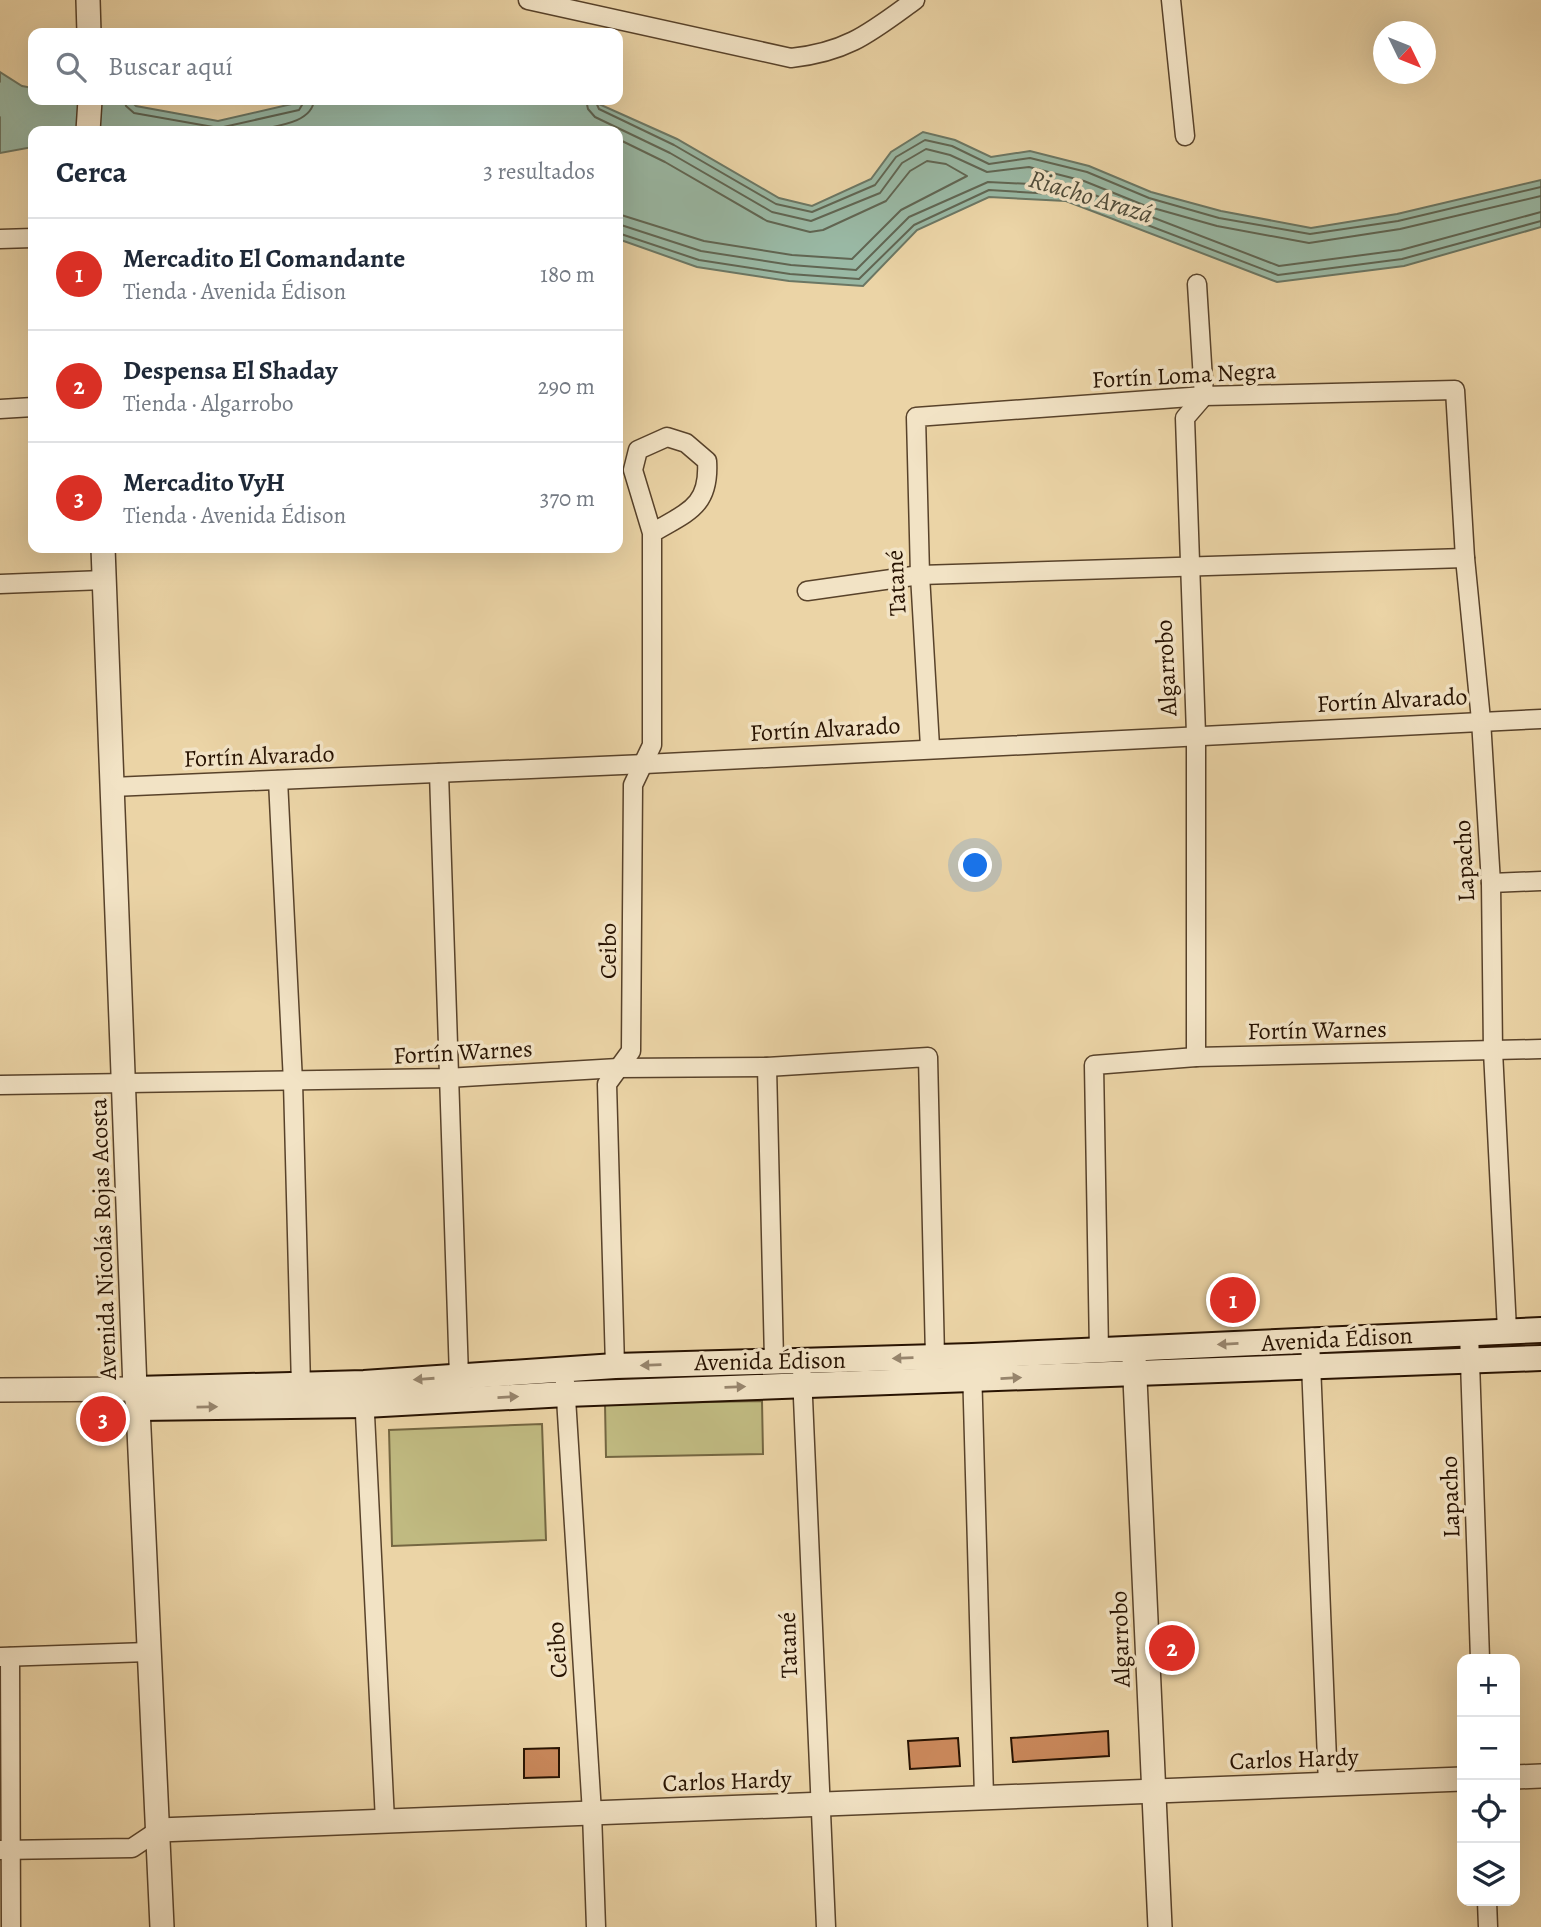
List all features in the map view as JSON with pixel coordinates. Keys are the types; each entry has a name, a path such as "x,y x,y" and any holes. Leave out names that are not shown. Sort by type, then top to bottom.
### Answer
{"main road":[{"name":"Avenida Édison","path":"136,1398 364,1394 565,1382 1135,1361 1310,1339 1541,1329"},
{"name":"Avenida Édison","path":"136,1398 301,1385 364,1394 459,1377 565,1382 615,1366 774,1360 802,1373 935,1357 972,1368 1099,1351 1135,1361 1311,1368 1541,1358"}],"street":[{"path":"88,0 89,28"},
{"path":"528,0 791,58 823,55 859,41 915,0"},
{"path":"1171,0 1185,136"},
{"path":"88,126 90,105"},
{"path":"0,239 28,237"},
{"path":"1196,285 1204,396"},
{"name":"Fortín Loma Negra","path":"916,417 1204,396 1455,390"},
{"name":"Lapacho","path":"1455,390 1465,558 1491,883 1493,1051 1507,1330"},
{"name":"Algarrobo","path":"1196,1057 1196,734 1188,565 1185,418 1204,396"},
{"path":"0,409 28,407"},
{"name":"Tatané","path":"916,417 920,575 930,747"},
{"name":"Ceibo","path":"615,1366 607,1084 631,1051 633,785 652,745 652,533 633,470 638,450 667,437 686,443 707,461 708,485 694,508 652,533"},
{"name":"Avenida Nicolás Rojas Acosta","path":"103,553 136,1398 162,1927"},
{"path":"807,591 920,575 1465,558"},
{"path":"0,584 104,580"},
{"name":"Fortín Alvarado","path":"112,787 645,764 930,747 1541,719"},
{"path":"439,773 459,1377"},
{"path":"278,780 293,1082 301,1385"},
{"path":"1491,883 1541,881"},
{"name":"Fortín Warnes","path":"1099,1351 1094,1065 1196,1057 1541,1049"},
{"name":"Fortín Warnes","path":"0,1085 447,1078 618,1068 767,1067 928,1057 935,1357"},
{"path":"767,1067 774,1360"},
{"name":"Lapacho","path":"1469,1332 1480,1654"},
{"path":"1310,1339 1328,1784"},
{"name":"Algarrobo","path":"1135,1361 1160,1927"},
{"path":"972,1368 984,1797"},
{"name":"Tatané","path":"802,1373 818,1804 826,1927"},
{"name":"Ceibo","path":"565,1382 592,1813 596,1927"},
{"name":"Avenida Édison","path":"0,1390 136,1398"},
{"path":"364,1394 385,1821"},
{"path":"11,1927 6,1850 5,1657 148,1652"},
{"path":"1520,1777 1541,1776"},
{"name":"Carlos Hardy","path":"6,1850 132,1847 159,1829 1457,1779"},
{"path":"1487,1906 1488,1927"}],"shaded area":[{"path":"762,1401 763,1454 606,1457 605,1404"},
{"path":"542,1424 546,1540 392,1546 389,1430"}],"water":[{"path":"0,72 28,87 28,105 59,105 66,118 66,126 28,126 28,148 0,153"},
{"path":"108,105 135,105 218,121 287,105 601,105 677,139 779,198 812,206 871,179 891,152 923,132 955,140 991,157 1030,151 1089,166 1151,192 1221,211 1311,228 1397,214 1541,180 1541,227 1404,266 1277,282 1066,201 989,197 917,230 863,286 789,281 697,267 623,241 623,126 109,126"}],"building":[{"path":"1108,1731 1109,1756 1013,1762 1011,1738"},
{"path":"958,1738 960,1766 910,1769 908,1741"},
{"path":"559,1748 559,1777 524,1778 524,1749"}],"waterway":[{"name":"Riacho Arazá","path":"0,99 66,118 107,118 121,126"}],"place":[{"name":"Mercadito El Comandante","path":"1233,1300"},
{"name":"Mercadito VyH","path":"103,1419"},
{"name":"Despensa El Shaday","path":"1172,1648"}]}
